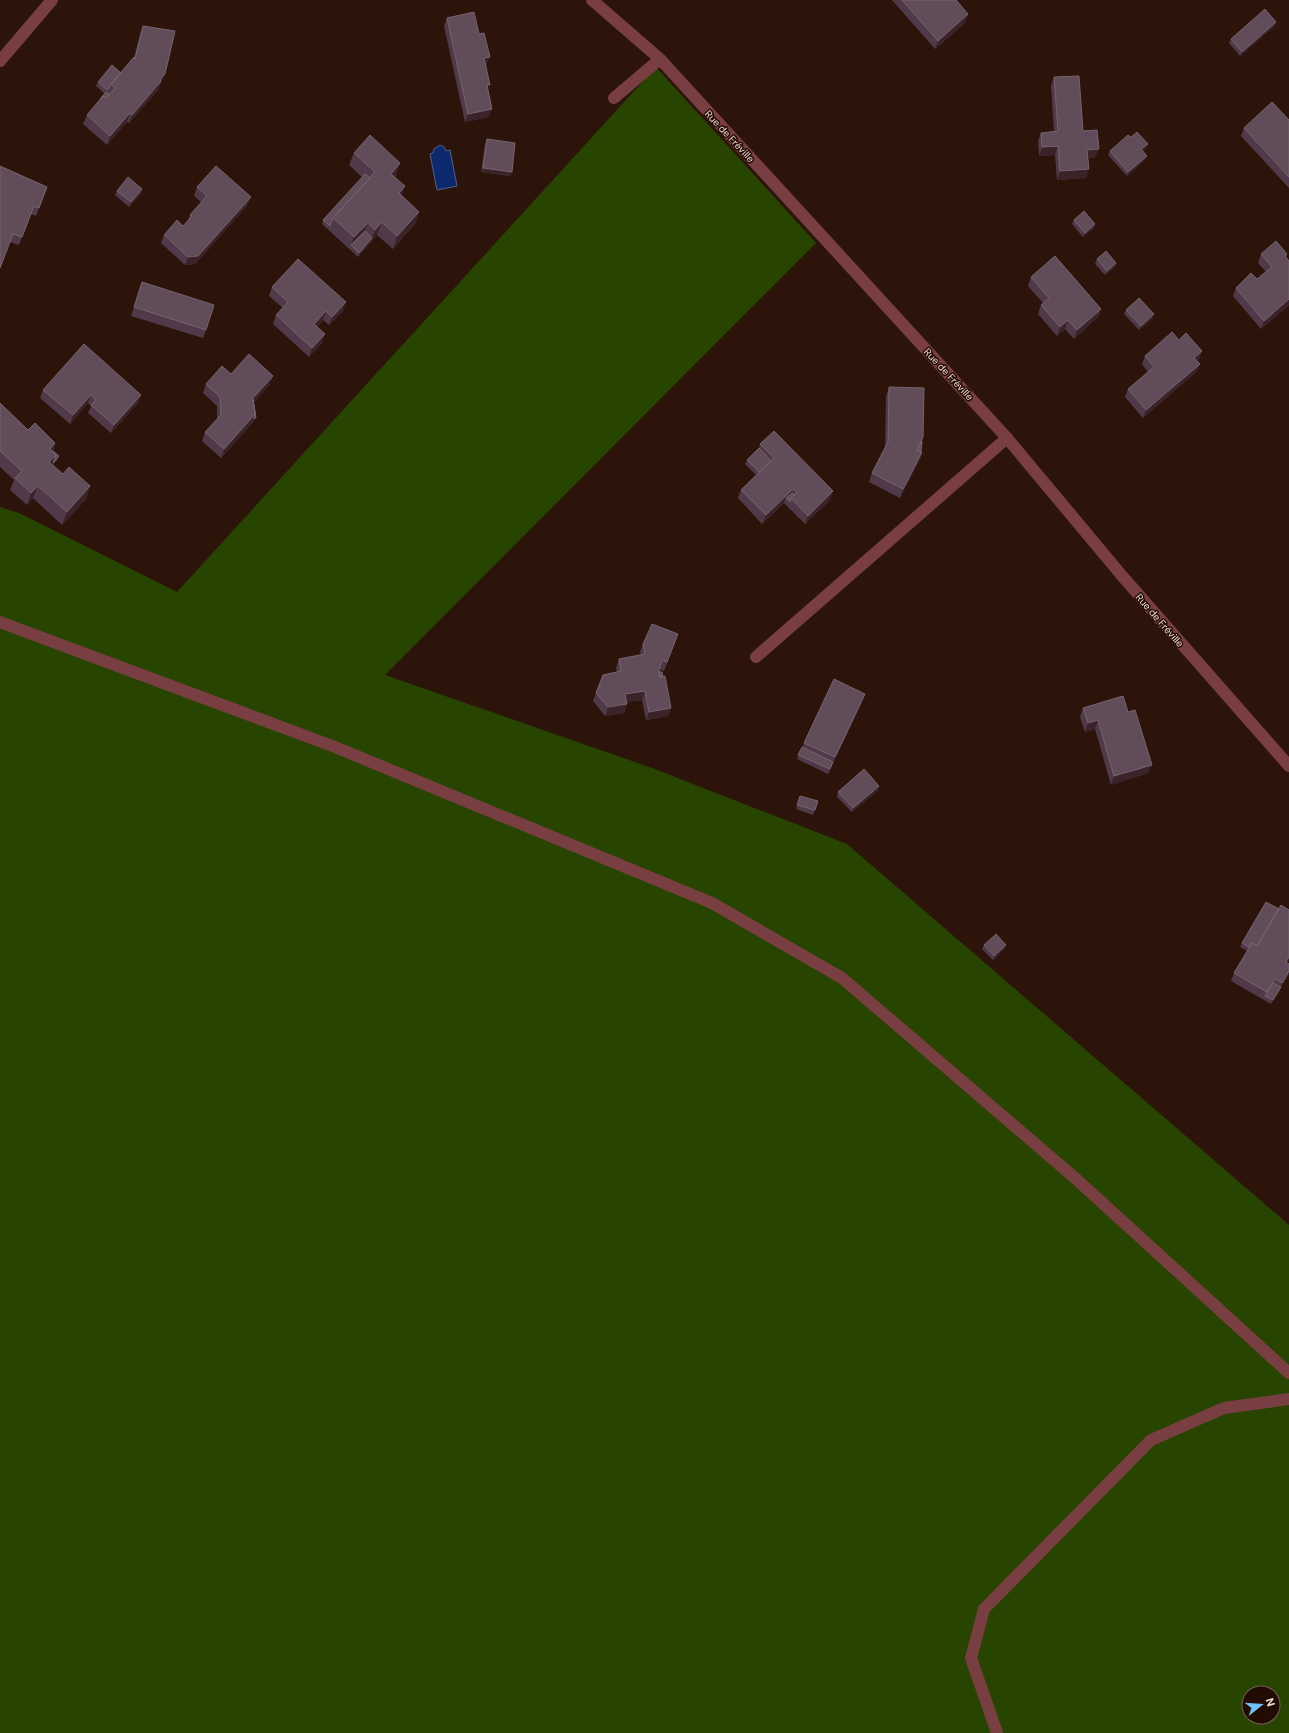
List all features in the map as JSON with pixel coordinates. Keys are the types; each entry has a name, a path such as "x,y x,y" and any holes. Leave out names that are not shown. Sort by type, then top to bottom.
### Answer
{"street":[{"path":"0,61 52,0"},
{"name":"Rue de Fréville","path":"592,0 660,58 1007,438 1123,578 1289,766"},
{"path":"614,98 660,58"},
{"path":"756,657 1007,438"},
{"path":"0,622 335,747 712,903 835,974 848,983 1075,1178 1289,1373"},
{"path":"997,1733 971,1658 984,1609 1151,1440 1224,1408 1289,1399"}],"green space":[{"path":"656,67 816,243 385,675 652,768 847,844 1289,1225 1289,1733 0,1733 0,507 19,513 177,592"}],"water":[{"path":"440,145 444,147 446,151 450,150 457,186 437,190 430,154 433,153 434,149"}],"building":[{"path":"902,0 956,0 968,14 938,41"},
{"path":"1265,9 1276,22 1242,52 1231,39"},
{"path":"474,12 479,34 484,33 490,57 484,58 490,85 487,85 492,109 468,114 447,18"},
{"path":"143,26 175,31 165,74 160,80 161,81 132,115 130,113 110,136 87,115 103,96 106,98 115,88 111,84 134,57 135,59"},
{"path":"112,65 121,73 107,90 98,82"},
{"path":"1079,76 1083,131 1097,130 1099,149 1087,150 1089,169 1060,171 1058,146 1042,147 1041,133 1058,131 1054,77"},
{"path":"106,92 109,94 106,98 103,96 100,99"},
{"path":"1272,102 1289,120 1289,177 1244,128"},
{"path":"1137,132 1148,144 1141,149 1147,156 1128,172 1110,151 1128,135 1131,137"},
{"path":"370,135 400,163 391,174 405,186 399,193 419,212 397,236 382,222 375,230 368,223 354,237 333,218 375,172 354,153"},
{"path":"487,139 515,143 512,172 483,168"},
{"path":"0,166 47,187 39,208 34,206 22,237 13,234 0,268"},
{"path":"216,166 251,197 198,256 188,257 164,235 177,220 183,226 192,216 190,215 207,196 197,187"},
{"path":"365,174 370,178 333,218 330,226 323,220"},
{"path":"128,177 142,189 131,202 117,191"},
{"path":"1084,211 1095,224 1085,233 1074,220"},
{"path":"365,231 372,238 359,253 351,245"},
{"path":"1276,241 1287,254 1285,256 1289,261 1289,299 1264,321 1236,288 1251,273 1257,279 1272,267 1261,254"},
{"path":"1106,251 1116,263 1107,271 1097,259"},
{"path":"1055,256 1101,309 1077,330 1068,320 1060,327 1041,305 1049,298 1031,277"},
{"path":"298,259 346,302 332,317 326,311 314,324 325,334 312,348 276,315 288,302 272,287"},
{"path":"142,282 214,305 206,330 134,307"},
{"path":"1139,298 1154,314 1141,326 1126,310"},
{"path":"1172,332 1179,340 1186,333 1202,351 1194,358 1200,364 1146,410 1128,389 1154,367 1145,356"},
{"path":"84,344 141,395 114,425 91,405 96,400 91,395 73,415 43,390"},
{"path":"249,354 273,376 253,398 255,414 224,449 205,432 221,415 220,397 206,384 222,366 231,374"},
{"path":"889,387 924,388 923,437 917,450 922,452 903,489 872,473 888,442"},
{"path":"0,403 28,430 35,423 55,443 50,449 56,455 49,462 63,474 69,467 90,486 67,512 38,486 31,493 15,478 22,471 0,451"},
{"path":"774,431 833,491 808,516 791,498 797,492 793,489 766,515 741,490 774,458 760,444"},
{"path":"922,441 921,452 917,450"},
{"path":"759,448 771,461 759,472 747,460"},
{"path":"52,451 59,456 53,463 56,455"},
{"path":"792,493 794,495 790,502 786,498"},
{"path":"652,624 678,634 667,662 662,660 659,669 660,677 665,676 671,708 649,712 645,691 625,694 627,704 608,707 596,693 603,675 621,671 619,659 645,654 643,644"},
{"path":"659,672 662,672 663,677 660,677"},
{"path":"834,679 865,694 835,757 804,743"},
{"path":"1123,696 1128,712 1135,710 1152,765 1114,776 1098,720 1088,723 1083,708"},
{"path":"802,747 833,762 830,769 798,755"},
{"path":"864,769 879,786 853,808 838,792"},
{"path":"800,796 818,801 815,810 797,805"},
{"path":"1266,902 1279,909 1257,946 1252,943 1249,947 1242,943"},
{"path":"1281,905 1289,910 1289,957 1286,962 1289,964 1289,971 1282,983 1275,979 1267,992 1234,973 1252,943 1257,946"},
{"path":"996,934 1006,945 994,956 984,945"},
{"path":"1273,983 1281,987 1273,1000 1265,996"}]}
